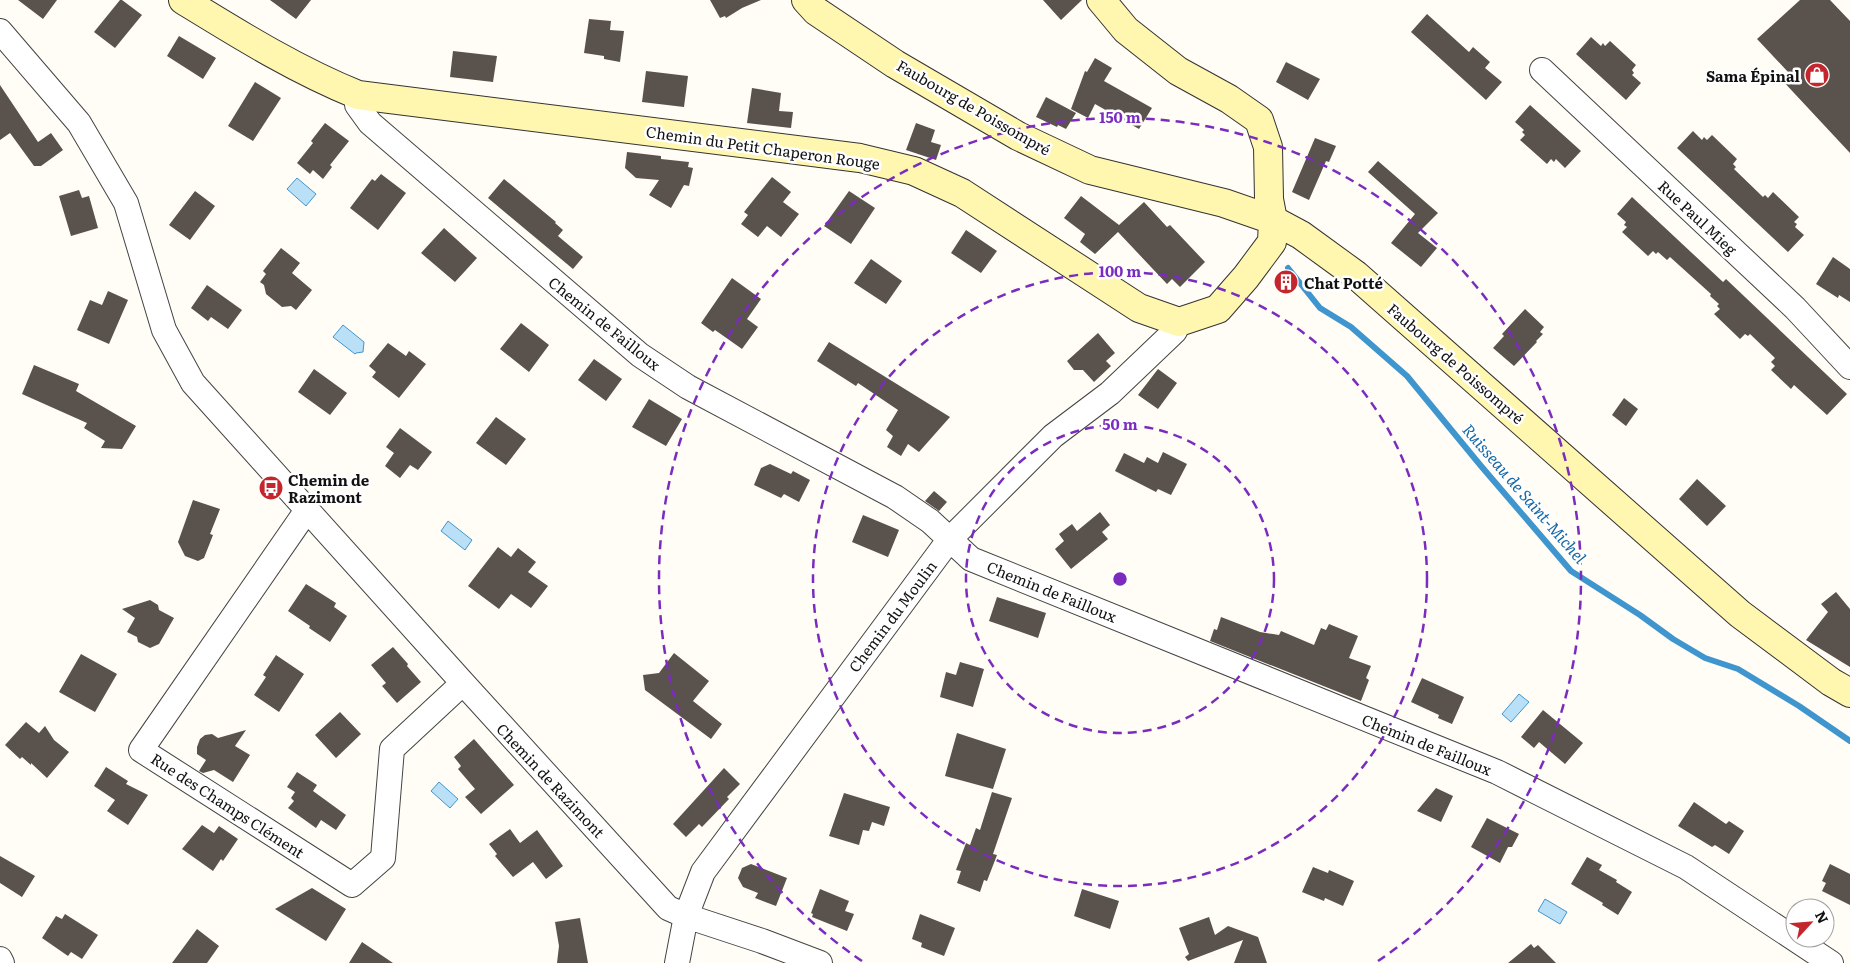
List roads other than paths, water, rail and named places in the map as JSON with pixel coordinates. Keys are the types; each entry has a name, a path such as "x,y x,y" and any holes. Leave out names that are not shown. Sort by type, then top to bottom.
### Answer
{"street":[{"name":"Chemin du Petit Chaperon Rouge","path":"183,0 260,48 323,81 358,95 860,158 914,171 962,193 1139,308 1180,322"},
{"name":"Faubourg de Poissompré","path":"806,0 816,10 904,68 1018,136 1090,170 1224,203 1273,220 1301,235 1356,275 1740,614 1850,694"},
{"path":"1101,0 1126,30 1178,71 1229,99 1258,120 1268,147 1270,199 1273,220 1272,242 1218,309 1180,322"},
{"name":"Chemin de Razimont","path":"0,31 79,123 126,203 164,330 193,383 668,908 820,963"},
{"name":"Rue Paul Mieg","path":"1542,70 1795,308 1850,367"},
{"name":"Chemin de Failloux","path":"358,95 357,105 370,123 640,355 688,386 895,497 930,521 948,540 971,559 1497,772 1686,867 1831,963"},
{"name":"Chemin du Moulin","path":"677,963 686,916 703,872 948,540 1053,436 1110,392 1175,331 1180,322"},
{"name":"Rue des Champs Clément","path":"307,510 141,750 352,885 383,858 392,749 463,683"},
{"path":"0,959 2,963"}],"water":[{"path":"297,178 316,194 306,206 287,189"},
{"path":"343,325 364,342 363,352 355,354 333,337"},
{"path":"448,521 472,540 465,550 441,531"},
{"path":"1519,694 1529,702 1511,722 1502,714"},
{"path":"439,782 458,799 450,808 431,791"},
{"path":"1545,899 1567,912 1560,924 1538,911"}],"waterway":[{"name":"Ruisseau de Saint-Michel","path":"1288,268 1320,308 1351,327 1407,376 1571,571 1640,615 1673,639 1705,658 1738,669 1799,706 1850,741"}],"place":[{"name":"Sama Épinal","path":"1817,75"},
{"name":"Chat Potté","path":"1286,282"},
{"name":"Chemin de Razimont","path":"271,488"}]}
